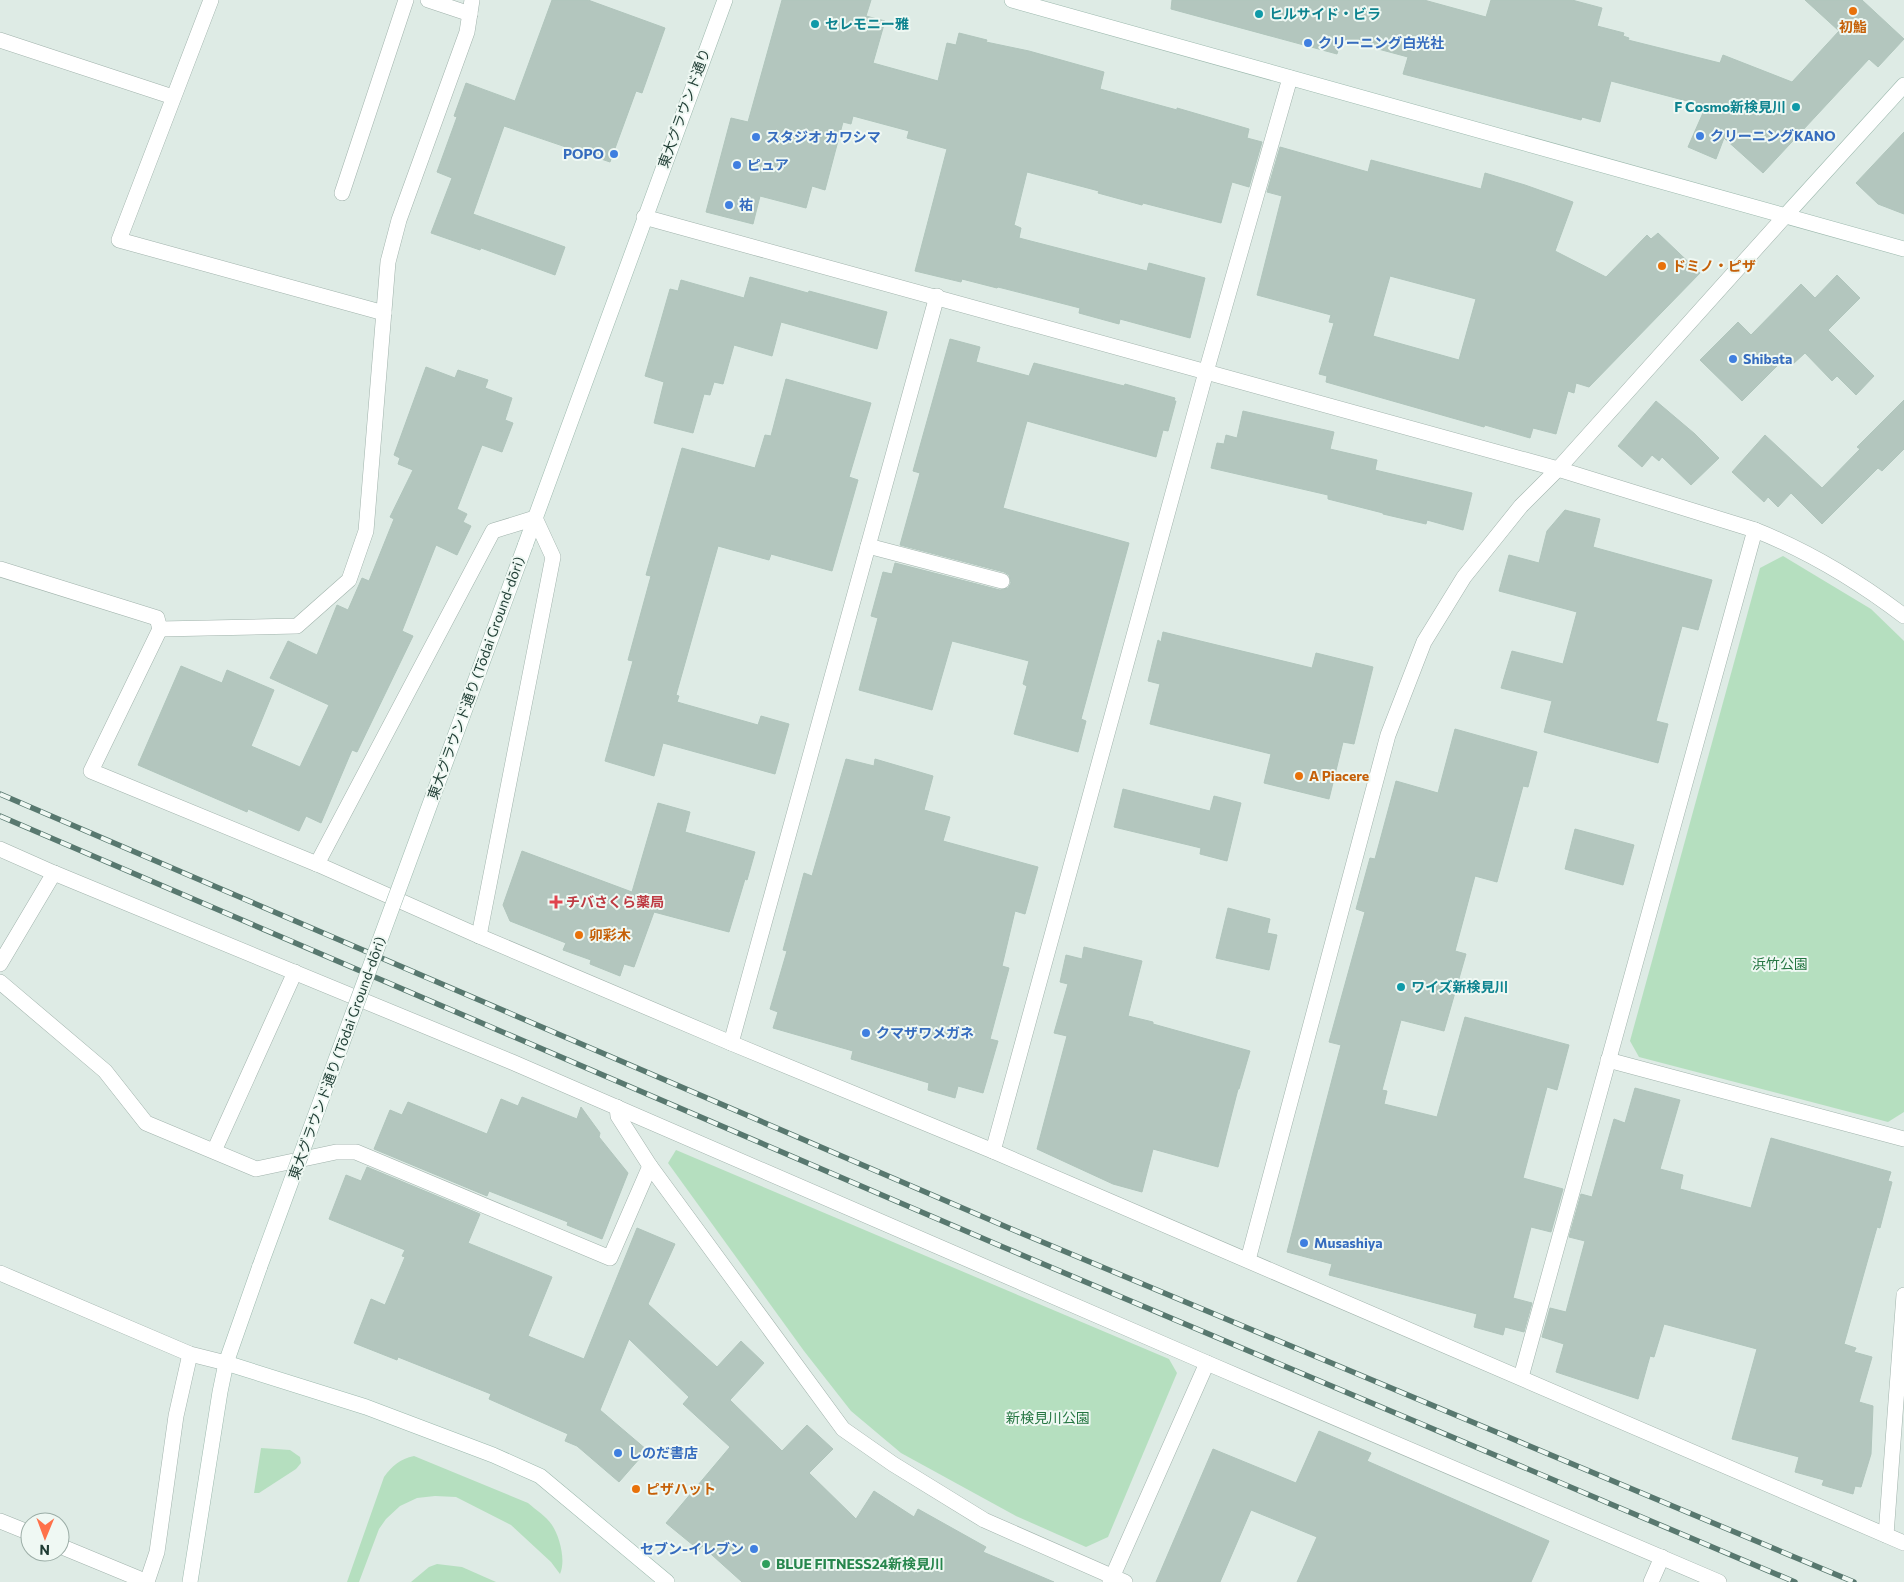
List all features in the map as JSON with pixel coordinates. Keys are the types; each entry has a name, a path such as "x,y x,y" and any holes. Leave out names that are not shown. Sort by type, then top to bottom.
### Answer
{"street":[{"path":"211,0 119,240 384,312"},
{"path":"342,193 406,0"},
{"path":"160,629 297,626 349,580 366,531 388,262 399,220 467,32 471,7 428,0"},
{"name":"東大グラウンド通り","path":"535,518 644,216 725,0"},
{"path":"1012,0 1786,215 1904,250"},
{"path":"0,40 174,98"},
{"path":"993,1151 1206,372 1290,78"},
{"path":"1248,1260 1388,734 1424,642 1464,577 1521,506 1558,469 1904,85"},
{"path":"644,216 1558,469 1755,530 1786,542 1876,594 1904,616"},
{"path":"731,1043 937,296"},
{"path":"317,864 493,531 535,518 553,557 479,936"},
{"name":"東大グラウンド通り (Tōdai Ground-dōri)","path":"190,1582 226,1364 260,1266 535,518"},
{"path":"1521,1378 1755,530"},
{"path":"868,546 1002,581"},
{"path":"0,569 157,618 160,629 91,771 317,864 479,936 731,1043 993,1151 1904,1543"},
{"path":"0,849 617,1107 1207,1363 1719,1582"},
{"path":"0,964 54,873"},
{"path":"214,1151 295,972"},
{"path":"0,982 105,1071 146,1123 256,1169 336,1152 356,1152 610,1258 650,1166"},
{"path":"1608,1060 1904,1139"},
{"path":"617,1107 618,1116 650,1166 843,1429 893,1464 984,1520 1116,1580 1207,1363"},
{"path":"0,1273 190,1354 366,1407 540,1476 667,1582"},
{"path":"1886,1535 1904,1295"},
{"path":"70,1550 147,1582 157,1552 176,1416 190,1354"},
{"path":"0,1521 20,1529"},
{"path":"1651,1582 1662,1558"}],"green space":[{"name":"浜竹公園","path":"1783,556 1871,609 1904,641 1904,1112 1888,1122 1639,1057 1630,1041 1760,568"},
{"name":"新検見川公園","path":"676,1150 1169,1359 1177,1373 1108,1537 1086,1547 1016,1516 901,1453 851,1411 804,1351 668,1163"},
{"path":"261,1448 290,1450 300,1457 301,1463 296,1469 259,1493 254,1493"},
{"path":"414,1456 528,1503 541,1513 552,1525 560,1542 562,1569 560,1574 551,1562 511,1525 456,1497 435,1496 417,1498 400,1506 386,1519 379,1529 359,1582 347,1582 384,1477 397,1464"},
{"path":"437,1564 462,1567 496,1582 411,1582 429,1567"}],"building":[{"path":"552,0 588,0 665,28 642,93 636,91 610,162 504,126 473,214 565,247 555,275 481,248 480,250 431,233 452,178 437,172 457,117 454,116 466,83 515,101"},
{"path":"782,0 871,0 866,16 885,21 873,63 938,81 947,43 956,45 959,33 987,40 986,42 1029,51 1104,72 1100,89 1177,110 1177,108 1249,129 1247,138 1262,142 1249,187 1232,182 1221,223 1143,203 1142,205 1098,193 1099,191 1027,172 1014,225 1021,228 1019,238 1147,271 1149,263 1205,278 1190,338 1120,319 1119,324 1079,313 1080,308 998,287 962,279 961,282 915,271 947,149 907,138 909,131 853,116 851,124 843,122 825,190 812,186 806,208 760,196 753,224 706,212 731,118 748,122"},
{"path":"1172,0 1424,0 1486,17 1491,0 1572,0 1602,8 1597,26 1624,33 1623,36 1629,38 1628,40 1720,63 1723,55 1792,82 1839,31 1805,0 1862,0 1904,39 1878,67 1869,59 1763,173 1724,138 1716,159 1688,147 1706,106 1611,81 1600,122 1582,117 1581,120 1403,74 1408,57 1341,39 1337,54 1171,9"},
{"path":"1904,132 1904,214 1878,204 1856,183"},
{"path":"1280,147 1368,172 1371,160 1481,189 1485,173 1573,202 1555,251 1606,277 1647,235 1651,239 1658,233 1700,273 1589,387 1576,383 1574,393 1568,391 1556,434 1533,428 1530,438 1485,425 1484,427 1326,382 1327,376 1319,374 1334,323 1329,322 1331,315 1257,295 1282,196 1267,192","holes":["1390,276 1476,299 1459,360 1373,336"]},
{"path":"1837,275 1860,298 1828,330 1874,376 1856,395 1837,376 1832,381 1805,353 1793,364 1786,357 1742,401 1700,360 1738,322 1751,335 1801,284 1815,298"},
{"path":"750,277 887,312 877,349 781,322 772,356 734,345 723,384 714,382 710,395 704,394 693,433 654,423 664,382 645,376 670,289 678,291 681,280 744,298"},
{"path":"950,339 980,347 976,362 1029,376 1034,363 1124,386 1125,384 1175,398 1174,401 1176,401 1168,431 1163,430 1156,457 1027,421 1003,508 1129,543 1081,719 1086,721 1078,752 1014,734 1027,686 1023,684 1029,661 952,641 932,710 859,690 878,618 871,616 883,572 892,574 895,563 1000,590 1008,588 1011,583 1009,575 1004,572 900,545 920,473 913,471"},
{"path":"426,367 455,378 458,370 488,380 485,388 512,398 505,420 513,423 502,452 482,445 457,509 467,514 463,522 471,526 457,555 436,545 402,631 413,636 357,752 352,750 321,823 306,816 299,831 248,809 247,812 138,765 181,666 222,683 227,670 274,690 251,746 300,767 329,705 270,678 288,641 317,655 337,605 348,610 362,578 369,581 394,519 390,517 413,470 398,464 400,458 394,455"},
{"path":"786,379 871,403 849,477 858,480 832,571 771,554 769,560 718,546 676,695 679,696 677,702 758,725 761,716 789,724 775,774 663,743 654,776 605,761 633,661 628,660 651,576 646,575 682,448 755,468 765,435 771,436"},
{"path":"1904,400 1904,449 1882,471 1878,468 1822,524 1791,493 1778,507 1768,497 1764,502 1732,472 1765,435 1822,488 1860,449 1857,447"},
{"path":"1656,401 1695,434 1719,458 1691,485 1662,457 1659,461 1652,455 1642,467 1618,446"},
{"path":"1243,411 1334,432 1330,449 1377,460 1375,470 1472,493 1463,530 1427,520 1426,524 1383,514 1328,499 1328,495 1211,468 1217,443 1224,444 1226,435 1237,438"},
{"path":"1565,510 1600,519 1593,547 1712,580 1698,630 1682,626 1656,721 1668,724 1658,763 1544,732 1552,701 1501,688 1512,651 1563,664 1577,612 1499,591 1509,555 1539,563 1547,531"},
{"path":"1163,632 1312,668 1316,653 1373,667 1354,744 1343,742 1329,799 1264,783 1271,754 1150,724 1160,684 1148,681 1158,640 1161,642"},
{"path":"1455,729 1537,752 1528,787 1523,786 1497,882 1475,876 1455,951 1466,954 1444,1031 1401,1020 1382,1090 1387,1091 1384,1104 1437,1117 1465,1017 1569,1045 1557,1090 1547,1087 1523,1178 1563,1189 1551,1232 1531,1227 1513,1298 1532,1303 1524,1332 1505,1327 1503,1335 1474,1327 1477,1314 1329,1275 1332,1264 1287,1252 1341,1045 1329,1042 1365,912 1356,909 1370,858 1375,859 1396,781 1438,793"},
{"path":"846,759 874,766 875,759 933,776 924,810 950,817 943,841 1038,867 1025,914 1015,911 1002,966 1009,968 990,1039 998,1041 983,1093 958,1086 955,1098 928,1090 929,1083 851,1059 853,1051 773,1028 778,1012 770,1009 787,951 783,950 804,873 812,876"},
{"path":"1123,789 1210,811 1214,796 1241,803 1227,861 1200,854 1201,848 1114,827"},
{"path":"658,803 690,812 685,832 755,852 729,932 654,912 634,967 624,964 620,976 590,964 591,960 563,950 566,943 510,921 503,905 522,851 632,892"},
{"path":"1575,829 1634,845 1623,885 1565,869"},
{"path":"1228,908 1270,919 1267,933 1277,935 1269,970 1216,958"},
{"path":"1084,947 1142,961 1128,1016 1250,1051 1218,1167 1153,1149 1142,1192 1113,1184 1037,1149 1067,1036 1054,1033 1068,984 1060,982 1066,955 1082,959"},
{"path":"1635,1088 1680,1100 1660,1169 1683,1175 1680,1189 1751,1208 1771,1138 1891,1172 1888,1181 1892,1182 1880,1228 1877,1227 1844,1344 1856,1348 1854,1352 1872,1357 1859,1402 1873,1406 1871,1454 1861,1487 1855,1486 1853,1494 1822,1485 1824,1480 1795,1472 1799,1457 1732,1439 1757,1349 1664,1324 1654,1357 1650,1356 1638,1399 1556,1372 1564,1344 1542,1337 1550,1308 1566,1312 1585,1241 1569,1237 1581,1194 1592,1197 1614,1119 1625,1123"},
{"path":"522,1097 577,1119 581,1107 600,1133 599,1137 628,1173 602,1239 567,1225 568,1222 489,1191 487,1196 374,1149 390,1110 402,1115 408,1102 487,1134 501,1099 518,1106"},
{"path":"367,1167 480,1214 468,1243 552,1277 528,1336 584,1359 637,1228 675,1244 648,1304 717,1367 741,1341 764,1363 730,1400 782,1451 807,1425 833,1449 809,1473 856,1519 874,1491 914,1517 918,1509 986,1547 983,1552 1054,1582 742,1582 702,1546 699,1550 666,1523 730,1447 683,1404 689,1397 629,1339 600,1410 647,1450 619,1482 577,1446 565,1441 568,1434 489,1399 491,1394 398,1357 397,1360 354,1343 371,1299 385,1305 405,1257 402,1256 405,1250 329,1219 346,1175 361,1181"},
{"path":"1319,1431 1371,1453 1367,1461 1549,1541 1531,1582 1297,1582 1317,1537 1251,1510 1220,1582 1156,1582 1213,1449 1296,1483"}],"railway":[{"path":"0,794 1009,1228 1854,1582"},
{"path":"0,816 1003,1247 1795,1582"}],"place":[{"name":"初鮨","path":"1853,11"},
{"name":"ヒルサイド・ビラ","path":"1259,14"},
{"name":"セレモニー雅","path":"815,24"},
{"name":"クリーニング白光社","path":"1308,43"},
{"name":"F Cosmo新検見川","path":"1796,107"},
{"name":"クリーニングKANO","path":"1700,136"},
{"name":"スタジオ カワシマ","path":"756,137"},
{"name":"POPO","path":"614,154"},
{"name":"ピュア","path":"737,165"},
{"name":"祐","path":"729,205"},
{"name":"ドミノ・ピザ","path":"1662,266"},
{"name":"Shibata","path":"1733,359"},
{"name":"A Piacere","path":"1299,776"},
{"name":"チバさくら薬局","path":"556,902"},
{"name":"卯彩木","path":"579,935"},
{"name":"ワイズ新検見川","path":"1401,987"},
{"name":"クマザワメガネ","path":"866,1033"},
{"name":"Musashiya","path":"1304,1243"},
{"name":"しのだ書店","path":"618,1453"},
{"name":"ピザハット","path":"636,1489"},
{"name":"セブン-イレブン","path":"754,1549"},
{"name":"BLUE FITNESS24新検見川","path":"766,1564"}]}
